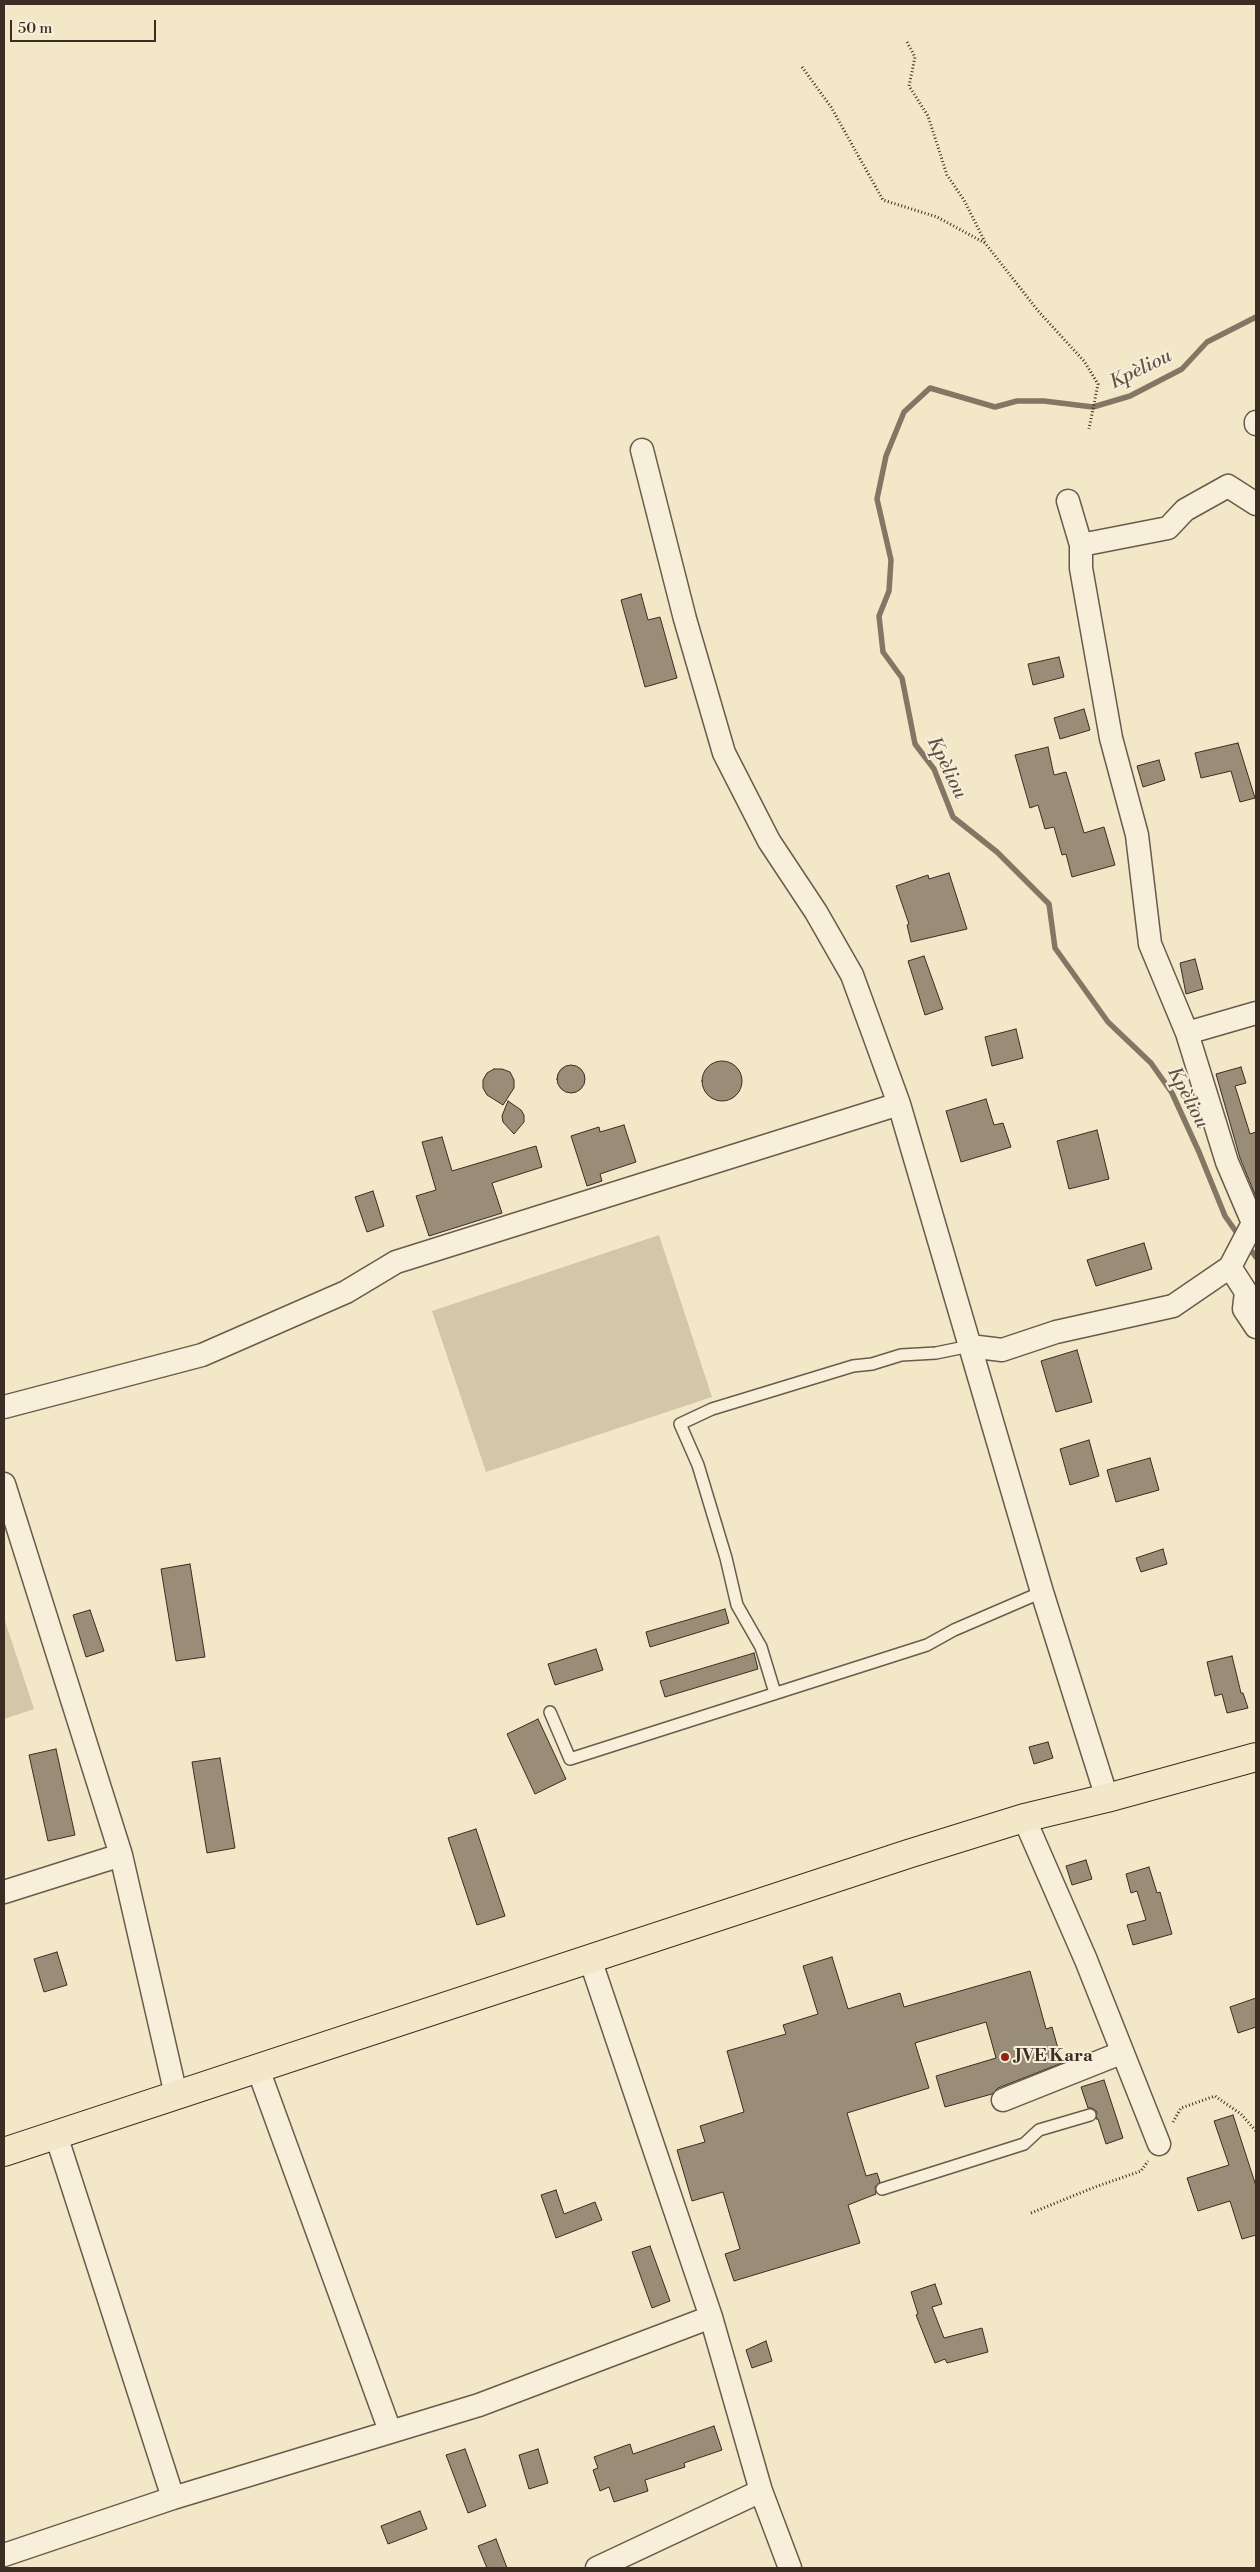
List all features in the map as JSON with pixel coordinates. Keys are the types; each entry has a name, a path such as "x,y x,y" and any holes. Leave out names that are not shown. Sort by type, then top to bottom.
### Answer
{"highway":[{"path":"4,2152 1024,1818 1254,1762"}],"street":[{"path":"642,450 685,619 724,753 769,841 816,912 852,975 899,1104 1042,1592 1107,1798"},
{"path":"1081,545 1168,528 1185,510 1228,486 1256,504"},
{"path":"970,1346 1002,1350 1056,1332 1173,1306 1233,1260 1253,1225 1227,1162 1187,1033 1150,944 1137,835 1111,738 1081,568 1081,545 1068,501"},
{"path":"1187,1033 1256,1013"},
{"path":"4,1406 202,1355 346,1292 396,1262 899,1104"},
{"path":"1233,1260 1246,1292 1244,1309 1256,1327"},
{"path":"4,1484 121,1855 176,2095"},
{"path":"1024,1818 1086,1960 1121,2053 1160,2144"},
{"path":"4,1892 121,1855"},
{"path":"590,1959 711,2317 761,2491 790,2568"},
{"path":"1003,2100 1121,2053"},
{"path":"258,2069 390,2431"},
{"path":"56,2135 173,2498"},
{"path":"4,2555 173,2498 479,2405 711,2317"},
{"path":"597,2568 761,2491"}],"lane":[{"path":"775,1693 761,1648 737,1604 726,1558 698,1465 680,1424 712,1409 853,1366 872,1364 901,1356 936,1353 970,1346"},
{"path":"550,1712 570,1759 927,1644 1042,1592"},
{"path":"882,2188 1024,2144 1039,2130 1090,2115"}],"path":[{"path":"907,42 915,57 909,86 928,116 947,174 964,200 985,242 1039,312 1084,361 1098,384 1089,429"},
{"path":"802,67 831,107 883,200 938,217 985,242"},
{"path":"1031,2213 1094,2187 1142,2171 1181,2108 1215,2096 1241,2114 1256,2131"}],"shaded area":[{"path":"659,1235 712,1397 486,1472 432,1311"},
{"path":"4,1618 34,1709 4,1719"}],"building":[{"path":"641,594 648,620 660,617 677,678 645,687 621,600"},
{"path":"1059,657 1064,677 1033,685 1028,664"},
{"path":"1084,709 1090,730 1060,739 1054,718"},
{"path":"1238,743 1255,798 1240,802 1231,771 1201,778 1195,753"},
{"path":"1048,747 1054,775 1066,772 1084,833 1104,827 1115,865 1072,877 1066,854 1062,855 1054,827 1045,829 1038,805 1030,808 1015,755"},
{"path":"1159,760 1165,780 1143,787 1137,766"},
{"path":"949,873 967,929 911,942 907,925 909,924 896,886 928,875 929,879"},
{"path":"924,956 943,1009 925,1015 908,961"},
{"path":"1195,959 1203,989 1186,994 1180,963"},
{"path":"1016,1029 1023,1058 992,1066 985,1037"},
{"path":"726,1061 733,1064 739,1070 742,1081 741,1089 733,1098 726,1101 718,1101 711,1098 703,1089 702,1077 705,1070 714,1062"},
{"path":"571,1065 581,1069 585,1079 581,1089 571,1093 561,1089 557,1079 561,1069"},
{"path":"1241,1067 1246,1083 1235,1086 1250,1134 1256,1132 1256,1197 1240,1158 1216,1074"},
{"path":"494,1069 510,1072 514,1080 514,1088 503,1105 487,1095 483,1088 483,1080 487,1073"},
{"path":"986,1099 994,1125 1003,1123 1011,1147 961,1162 946,1111"},
{"path":"508,1101 521,1110 524,1115 524,1122 514,1134 503,1122 502,1116"},
{"path":"624,1125 636,1162 600,1174 602,1181 587,1186 571,1136 599,1127 600,1132"},
{"path":"1097,1130 1109,1179 1069,1189 1057,1141"},
{"path":"442,1137 452,1171 536,1146 542,1167 492,1183 502,1213 429,1236 416,1196 436,1190 422,1142"},
{"path":"373,1191 384,1226 367,1232 355,1197"},
{"path":"1144,1243 1152,1269 1096,1286 1087,1260"},
{"path":"1077,1350 1092,1402 1056,1412 1041,1361"},
{"path":"1089,1440 1099,1476 1070,1485 1060,1449"},
{"path":"1150,1458 1159,1490 1116,1502 1107,1470"},
{"path":"1163,1549 1167,1564 1141,1572 1136,1558"},
{"path":"190,1564 205,1657 176,1661 161,1569"},
{"path":"725,1609 729,1623 650,1647 646,1632"},
{"path":"90,1610 104,1651 86,1657 73,1615"},
{"path":"596,1649 603,1670 555,1685 548,1664"},
{"path":"754,1653 758,1669 665,1697 660,1681"},
{"path":"1232,1656 1241,1693 1243,1693 1248,1708 1227,1713 1222,1694 1215,1696 1207,1662"},
{"path":"538,1719 566,1779 535,1794 507,1734"},
{"path":"1048,1742 1053,1758 1034,1764 1029,1747"},
{"path":"56,1749 75,1835 48,1841 29,1755"},
{"path":"220,1758 235,1848 207,1853 192,1762"},
{"path":"476,1829 505,1916 477,1925 448,1838"},
{"path":"1086,1860 1092,1879 1072,1885 1066,1866"},
{"path":"1149,1867 1157,1893 1160,1892 1172,1934 1133,1945 1127,1925 1146,1920 1137,1891 1131,1893 1126,1874"},
{"path":"57,1952 67,1985 44,1992 34,1959"},
{"path":"832,1957 848,2009 900,1993 904,2007 1030,1971 1046,2029 1052,2027 1062,2063 998,2088 992,2094 945,2107 936,2076 996,2058 986,2022 915,2043 929,2088 847,2113 866,2176 877,2173 880,2182 875,2187 876,2194 848,2205 860,2243 734,2281 725,2254 740,2249 723,2192 692,2201 677,2150 705,2142 700,2126 744,2112 727,2051 786,2034 783,2025 818,2014 803,1966"},
{"path":"1256,1998 1256,2027 1238,2033 1230,2007"},
{"path":"1104,2080 1123,2138 1106,2144 1098,2119 1096,2119 1097,2112 1092,2108 1088,2108 1081,2087"},
{"path":"1233,2115 1256,2186 1256,2235 1242,2239 1230,2201 1198,2211 1187,2178 1229,2165 1214,2121"},
{"path":"556,2190 564,2214 595,2202 602,2220 556,2238 541,2195"},
{"path":"650,2246 670,2301 652,2308 632,2252"},
{"path":"935,2284 942,2304 932,2307 944,2338 982,2328 988,2352 947,2363 945,2359 935,2363 916,2315 918,2314 911,2292"},
{"path":"766,2341 772,2361 752,2368 746,2350"},
{"path":"714,2426 722,2450 684,2463 685,2467 645,2480 648,2491 614,2502 609,2487 600,2491 593,2470 598,2468 594,2457 630,2444 633,2454"},
{"path":"465,2449 486,2506 468,2513 446,2455"},
{"path":"538,2449 548,2483 529,2489 519,2455"},
{"path":"420,2511 427,2529 388,2544 381,2526"},
{"path":"496,2539 507,2568 487,2568 478,2546"}],"waterway":[{"name":"Kpèliou","path":"1239,1236 1225,1216 1172,1093 1151,1063 1108,1022 1055,948 1049,904 997,852 953,817 934,769 915,744 902,678 883,652 879,616 889,591 891,560 877,499 886,456 904,412 930,388 995,407 1017,401 1044,401 1093,407 1130,396 1182,369 1207,342 1256,317"},
{"name":"Kpèliou","path":"1247,1245 1256,1257"}],"place":[{"name":"JVE Kara","path":"1005,2057"}]}
